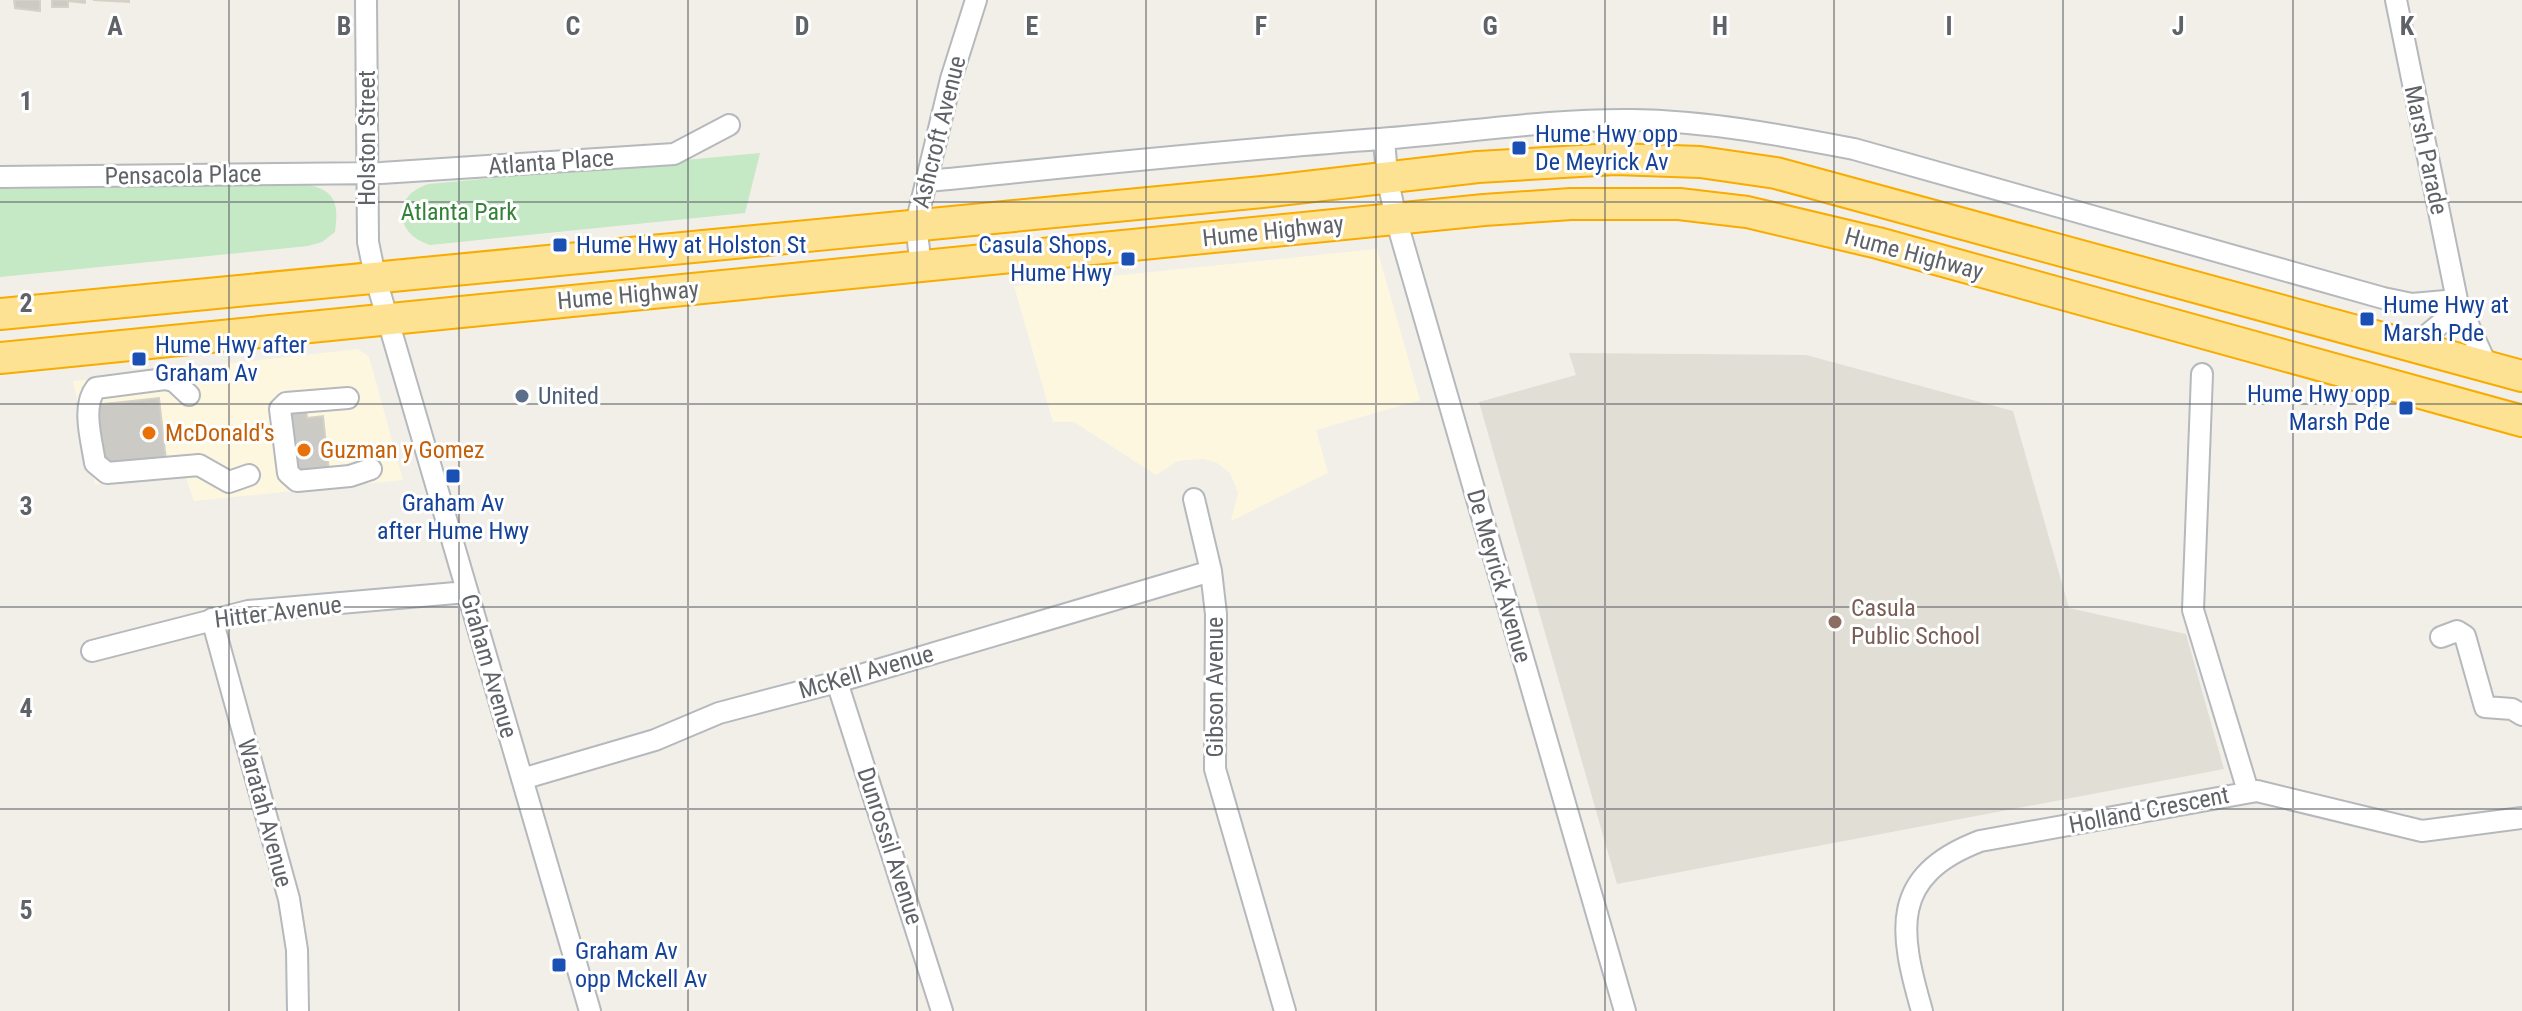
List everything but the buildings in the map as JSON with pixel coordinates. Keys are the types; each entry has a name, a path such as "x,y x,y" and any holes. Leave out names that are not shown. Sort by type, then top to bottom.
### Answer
{"highway":[{"name":"Hume Highway","path":"0,314 1246,193 1478,167 1615,159 1700,162 1776,173 2522,376"},
{"name":"Hume Highway","path":"0,358 1396,219 1571,204 1679,204 1747,212 1878,243 2522,421"}],"street":[{"name":"Holston Street","path":"366,0 368,242 388,320"},
{"name":"Ashcroft Avenue","path":"921,267 916,224 951,79 976,0"},
{"name":"Marsh Parade","path":"2396,0 2457,300 2487,366"},
{"path":"928,181 1271,146 1590,121 1680,123 1779,135 1854,149 2383,298 2412,304 2457,300 2450,316 2415,345"},
{"name":"Atlanta Place","path":"367,173 674,154 729,125"},
{"name":"De Meyrick Avenue","path":"1384,139 1387,176 1396,219 1625,1011"},
{"name":"Pensacola Place","path":"0,177 367,173"},
{"name":"Graham Avenue","path":"388,320 590,1011"},
{"path":"2202,374 2193,610 2248,791"},
{"path":"189,395 174,381 165,379 96,388 88,408 95,463 107,473 199,465 229,482 249,475"},
{"path":"348,398 286,403 280,409 288,473 297,481 350,476 371,469"},
{"name":"Gibson Avenue","path":"1194,499 1211,571 1216,614 1215,769 1285,1011"},
{"name":"McKell Avenue","path":"522,779 655,740 719,713 837,682 1211,571"},
{"name":"Hitter Avenue","path":"92,651 248,611 467,592"},
{"name":"Waratah Avenue","path":"212,619 289,899 297,950 298,1011"},
{"path":"2441,637 2457,631 2465,636 2485,707 2512,709 2522,715"},
{"name":"Dunrossil Avenue","path":"837,682 942,1011"},
{"name":"Holland Crescent","path":"1922,1011 1911,975 1905,938 1906,912 1913,892 1941,860 1980,841 2248,791 2283,796 2422,831 2522,818"}],"shaded area":[{"path":"1377,249 1420,400 1316,430 1328,473 1231,521 1238,493 1230,473 1217,463 1204,459 1178,461 1156,475 1074,422 1053,422 1014,286"},
{"path":"358,349 369,357 403,480 194,501 185,475 95,484 73,381"},
{"name":"Casula Public School","path":"1569,353 1806,355 2013,411 2069,608 2186,634 2224,769 1617,884 1479,402 1576,375"}],"green space":[{"name":"Atlanta Park","path":"760,153 745,213 430,245 409,232 402,214 408,197 429,184"},
{"path":"309,185 326,191 336,208 335,232 322,242 308,246 0,277 0,188"}],"place":[{"name":"Hume Hwy opp De Meyrick Av","path":"1519,148"},
{"name":"Hume Hwy at Holston St","path":"560,245"},
{"name":"Casula Shops, Hume Hwy","path":"1128,259"},
{"name":"Hume Hwy at Marsh Pde","path":"2367,319"},
{"name":"Hume Hwy after Graham Av","path":"139,359"},
{"name":"United","path":"522,396"},
{"name":"Hume Hwy opp Marsh Pde","path":"2406,408"},
{"name":"McDonald's","path":"149,433"},
{"name":"Guzman y Gomez","path":"304,450"},
{"name":"Graham Av after Hume Hwy","path":"453,476"},
{"name":"Casula Public School","path":"1835,622"},
{"name":"Graham Av opp Mckell Av","path":"559,965"}]}
